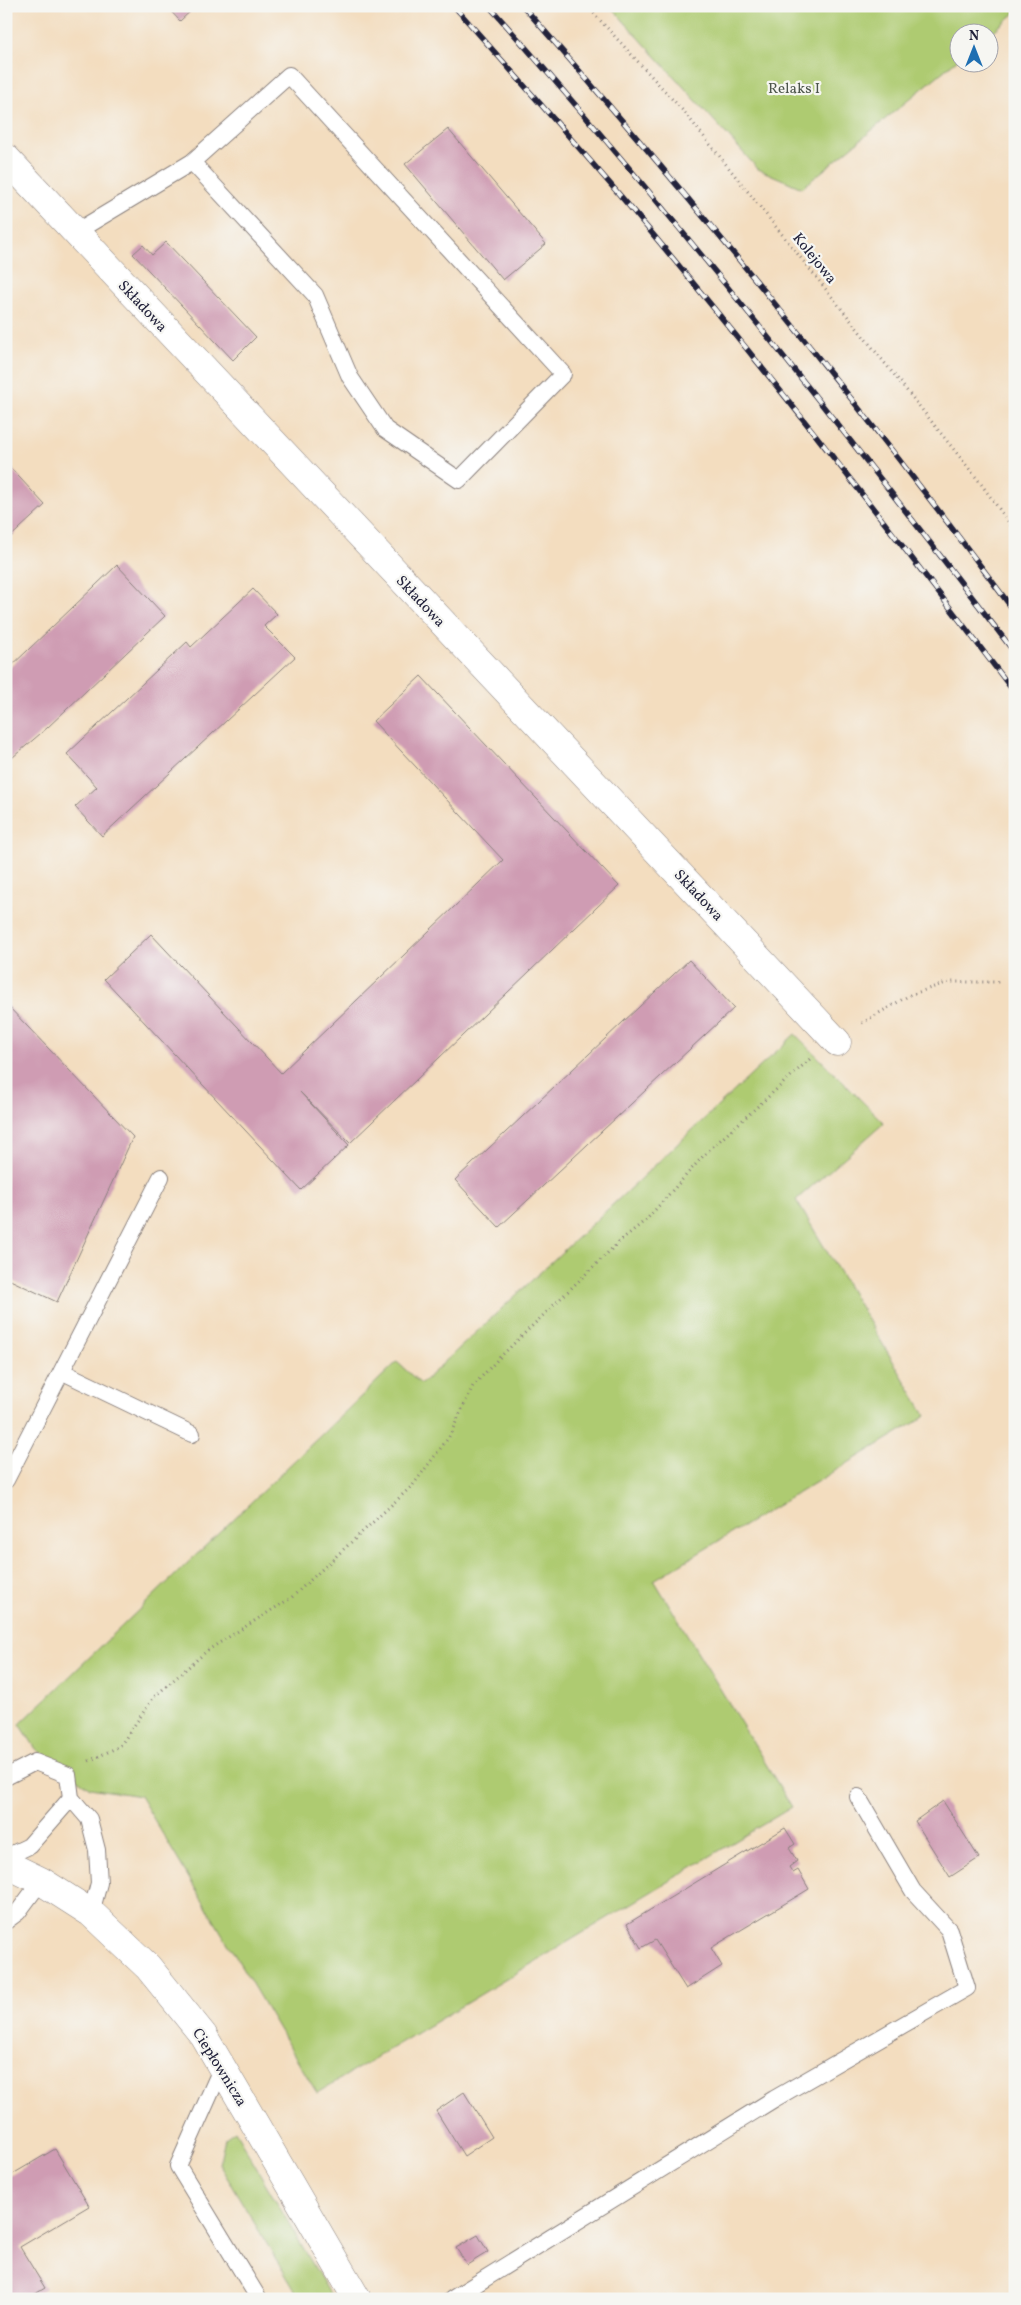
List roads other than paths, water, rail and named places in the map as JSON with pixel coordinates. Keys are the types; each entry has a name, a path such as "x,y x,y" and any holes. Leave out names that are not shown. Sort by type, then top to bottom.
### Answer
{"street":[{"name":"Składowa","path":"6,158 74,233 837,1042"},
{"name":"Ciepłownicza","path":"6,1864 41,1881 90,1913 148,1968 203,2035 356,2299"}],"lane":[{"path":"74,233 192,162 289,76 563,374 459,480 385,429 350,377 315,295 192,162"},
{"path":"6,1480 63,1372 161,1177"},
{"path":"63,1372 192,1434"},
{"path":"6,1777 35,1762 68,1775 72,1798 89,1820 97,1850 100,1882 90,1913"},
{"path":"452,2299 774,2099 967,1988 949,1930 913,1891 858,1797"},
{"path":"6,1857 29,1846 72,1798"},
{"path":"6,1921 18,1912 41,1881"},
{"path":"222,2067 178,2166 260,2299"}],"railway":[{"path":"454,6 630,207 729,326 873,508 1015,693"},
{"path":"489,6 558,84 758,325 888,488 1015,653"},
{"path":"523,6 587,79 775,304 897,457 1015,612"}],"park label":[{"name":"Relaks I","path":"794,88"}]}
